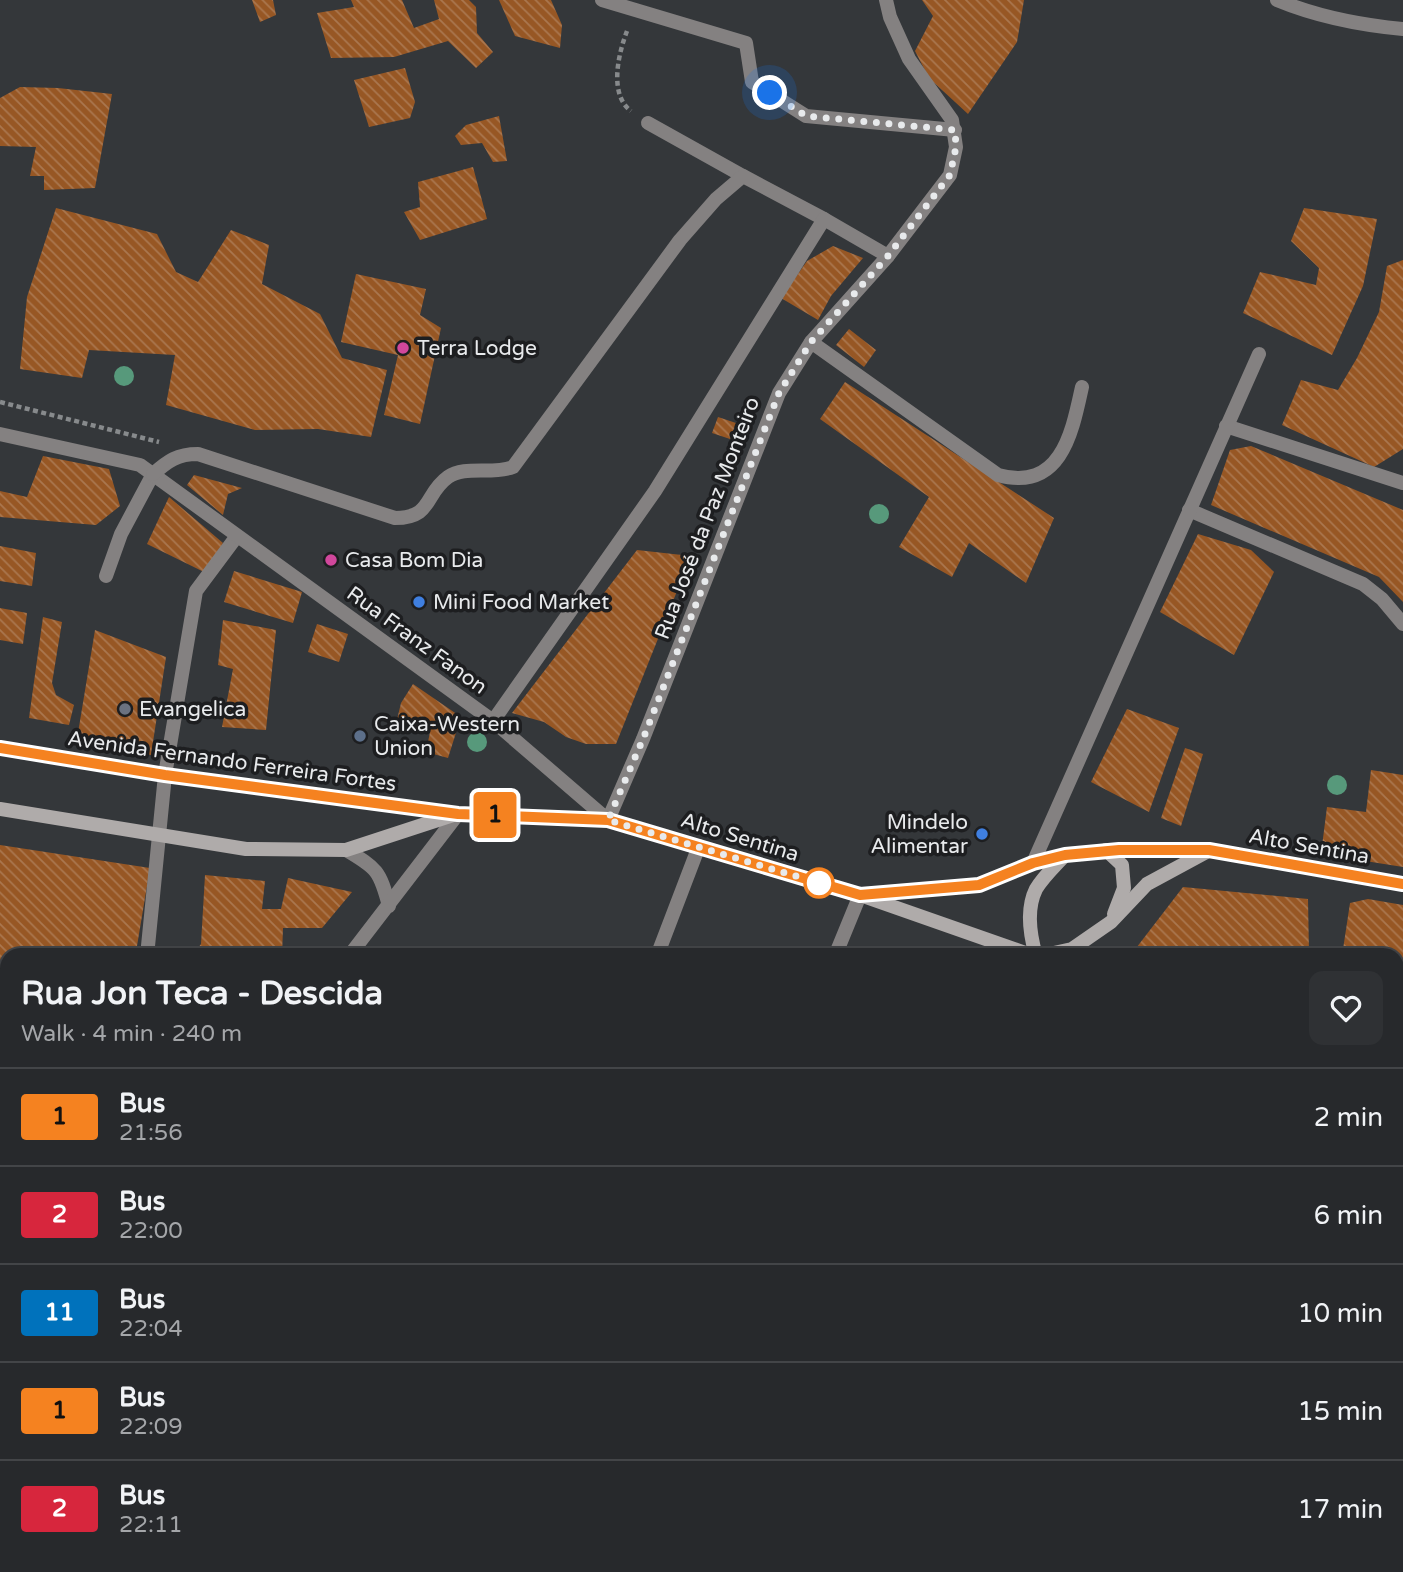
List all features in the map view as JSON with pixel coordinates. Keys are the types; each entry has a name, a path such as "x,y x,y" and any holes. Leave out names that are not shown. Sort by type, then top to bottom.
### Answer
{"main road":[{"name":"Avenida Fernando Ferreira Fortes","path":"0,748 165,775 458,814 608,820"},
{"name":"Avenida Fernando Ferreira Fortes","path":"0,809 246,849 346,850 458,814"},
{"name":"Alto Sentina","path":"608,820 860,895 1014,948"},
{"name":"Alto Sentina","path":"860,895 979,885 1033,863 1065,855 1106,850 1209,850 1403,884"},
{"path":"1106,850 1122,865 1124,888 1111,922"},
{"path":"1073,948 1111,922 1147,884 1209,850"},
{"path":"1034,948 1030,937 1030,916 1036,890 1065,855"}],"street":[{"path":"602,0 746,43 751,82 806,116 955,130 952,120 909,60 890,17 886,0"},
{"path":"1278,0 1308,13 1403,29"},
{"path":"648,123 888,256"},
{"name":"Rua José da Paz Monteiro","path":"608,820 643,739 779,393 811,342 888,256 950,175 956,147 955,130"},
{"path":"106,576 121,534 153,474 169,460 182,454 198,454 395,518 410,518 424,511 447,478 457,473 502,472 513,467 680,240 716,199 743,176"},
{"path":"493,721 654,491 824,219"},
{"path":"811,342 998,475 1012,479 1029,478 1042,473 1054,462 1066,444 1082,387"},
{"path":"1033,863 1259,354"},
{"path":"1226,426 1403,483"},
{"name":"Rua Franz Fanon","path":"0,434 140,465 493,721 608,820"},
{"path":"1189,510 1363,584 1382,599 1403,624"},
{"path":"148,948 165,775 196,591 237,536"},
{"path":"355,948 458,814"},
{"path":"660,948 699,846"},
{"path":"346,850 370,864 382,879 388,906"},
{"path":"838,948 860,895"}],"path":[{"path":"644,12 627,31 619,51 617,77 624,106 648,123"},
{"path":"0,402 164,443 169,460"}],"building":[{"path":"252,0 273,0 276,15 260,22"},
{"path":"351,0 402,0 414,28 439,19 434,0 469,0 476,7 477,33 493,52 476,68 448,41 394,57 331,58 317,13 354,7"},
{"path":"499,0 551,0 562,25 560,48 515,36"},
{"path":"922,0 1024,0 1017,42 968,114 929,78 915,51 933,16"},
{"path":"405,68 415,102 410,118 369,127 354,80"},
{"path":"20,87 112,94 95,188 44,190 44,176 30,176 36,147 0,146 0,98"},
{"path":"499,116 507,161 493,162 482,143 461,145 455,136 466,125"},
{"path":"473,167 487,219 420,240 404,212 420,207 418,182"},
{"path":"56,208 157,234 176,272 198,282 231,230 269,245 262,284 320,314 342,358 387,370 371,437 318,429 255,430 166,405 175,355 89,350 82,378 20,369 27,297"},
{"path":"1304,208 1377,219 1363,286 1332,355 1243,313 1260,272 1316,285 1319,268 1291,241"},
{"path":"833,246 863,258 831,296 818,320 781,298 807,261"},
{"path":"1403,260 1403,449 1374,467 1282,425 1301,380 1338,390 1379,312 1387,266"},
{"name":"Terra Lodge","path":"356,274 426,289 420,315 441,328 420,424 384,415 398,355 341,342"},
{"path":"849,329 876,350 864,367 836,345"},
{"path":"845,382 1054,518 1026,583 969,543 952,577 899,547 929,497 820,419"},
{"path":"718,417 736,423 730,439 712,433"},
{"path":"1251,446 1403,510 1403,602 1379,577 1211,505 1230,450"},
{"path":"43,456 109,469 120,506 96,525 0,517 0,491 27,497"},
{"path":"194,475 242,488 228,494 223,515 187,485"},
{"path":"169,497 223,543 206,573 147,544"},
{"path":"1198,534 1251,550 1274,572 1234,655 1160,612"},
{"path":"0,546 36,553 32,586 0,581"},
{"path":"637,550 691,556 616,744 586,744 566,737 544,722 512,713"},
{"path":"234,571 302,592 293,623 224,602"},
{"path":"0,608 27,613 23,644 0,640"},
{"path":"43,617 62,622 52,683 56,695 74,705 69,725 29,718"},
{"path":"223,620 276,630 266,730 222,727 233,669 218,665"},
{"path":"317,624 348,634 339,662 308,652"},
{"path":"95,630 166,657 151,755 77,739"},
{"path":"413,684 461,717 448,758 426,752 430,732 396,724 401,703"},
{"path":"1127,709 1179,728 1149,812 1091,782"},
{"path":"1185,748 1203,754 1181,826 1161,818"},
{"path":"1371,770 1403,775 1403,867 1321,854 1327,807 1366,812"},
{"path":"0,845 150,868 137,946 0,948"},
{"path":"205,875 265,881 262,909 281,909 288,878 352,892 322,928 283,928 282,948 198,948 201,944"},
{"path":"1183,887 1308,899 1309,948 1136,948"},
{"path":"1368,899 1403,905 1403,948 1343,948 1350,903"}],"bus line":[{"name":"1","path":"0,748 165,775 458,814 608,820 860,895 979,885 1033,863 1065,855 1106,850 1209,850 1403,884"}],"place":[{"name":"Terra Lodge","path":"403,348"},
{"name":"Casa Bom Dia","path":"331,560"},
{"name":"Mini Food Market","path":"419,602"},
{"name":"Evangelica","path":"125,709"},
{"name":"Caixa-Western Union","path":"360,736"},
{"name":"Mindelo Alimentar","path":"982,834"}],"route":[{"path":"770,93 806,116 955,130 954,161 950,175 888,256 811,342 779,393 643,739 608,820 819,883"}]}
